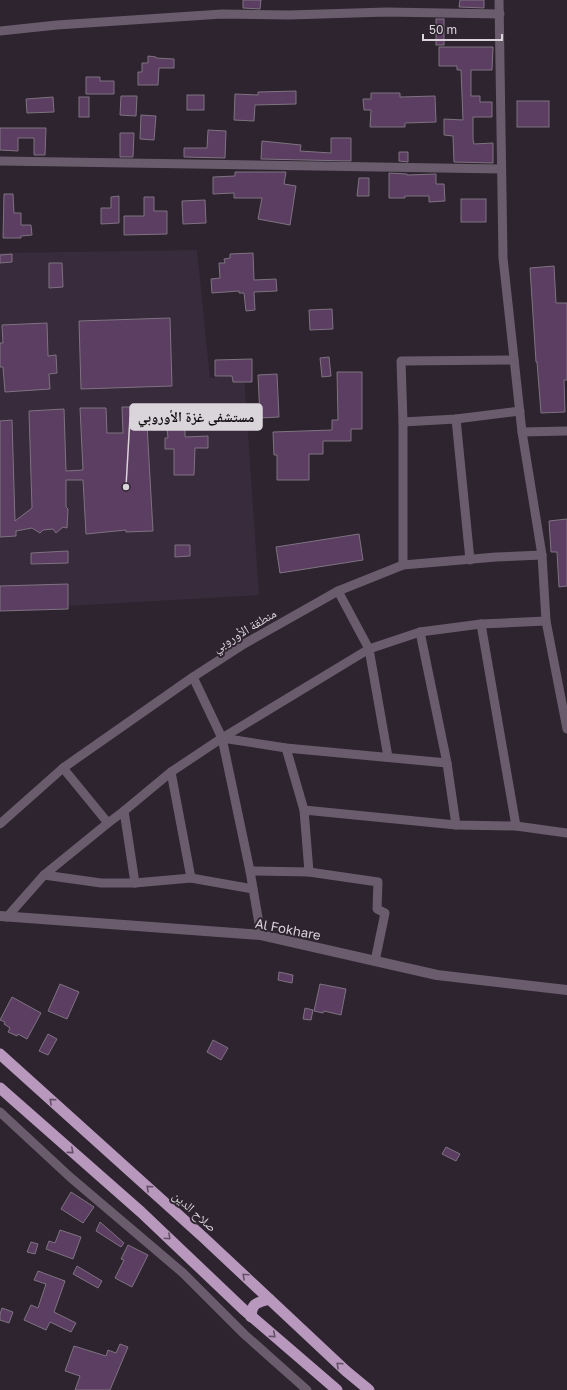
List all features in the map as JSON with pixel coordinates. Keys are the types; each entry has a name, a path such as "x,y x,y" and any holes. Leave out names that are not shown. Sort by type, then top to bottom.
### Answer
{"highway":[{"name":"صلاح الدين","path":"0,1054 270,1299 346,1371 369,1390"},
{"path":"0,1088 141,1212 252,1317 337,1390"},
{"path":"252,1317 252,1309 255,1303 270,1299"}],"street":[{"path":"499,0 503,258 522,432 542,555 546,621 567,729"},
{"path":"0,31 57,25 222,14 289,15 387,12 500,14"},
{"path":"0,161 501,169"},
{"path":"403,565 403,422 401,361 514,360"},
{"path":"403,422 456,419 520,410"},
{"path":"456,419 470,560"},
{"path":"522,432 567,430"},
{"name":"منطقة الأوروبي","path":"0,824 63,768 193,677 244,644 338,591 403,565 542,555"},
{"path":"338,591 369,648 388,757"},
{"path":"4,916 44,875 108,823 124,812 171,772 222,738 369,648 420,632 481,624 546,621"},
{"path":"481,624 516,826"},
{"path":"420,632 447,763 456,825"},
{"path":"193,677 222,738 250,871 261,935"},
{"path":"222,738 286,748 447,763"},
{"path":"286,748 304,810 309,872"},
{"path":"63,768 108,823"},
{"path":"171,772 191,878"},
{"path":"304,810 456,825 516,826 567,833"},
{"path":"124,812 135,883"},
{"path":"250,871 309,872 378,882 377,909 385,913 375,961"},
{"path":"44,875 101,884 135,883 191,878 253,889"},
{"name":"Al Fokhare","path":"4,916 261,935 437,975 567,990"},
{"path":"0,1112 70,1177 183,1273 244,1334 307,1390"}],"shaded area":[{"path":"197,250 210,378 244,373 259,595 0,610 0,253"}],"building":[{"path":"243,0 261,0 260,9 243,8"},
{"path":"460,0 484,0 484,8 459,7"},
{"path":"436,19 444,19 444,45 436,45"},
{"path":"439,47 493,47 492,70 471,70 471,96 480,96 480,102 492,102 492,117 473,117 473,139 474,144 493,143 493,163 454,162 453,136 444,135 444,119 463,120 461,70 457,70 457,66 439,66"},
{"path":"148,56 174,59 174,68 159,68 158,85 138,85 138,72 142,72 142,63 148,63"},
{"path":"86,77 100,77 100,81 114,81 114,94 86,94"},
{"path":"296,91 296,104 255,105 254,121 234,120 235,94 258,95 258,92"},
{"path":"371,93 400,93 400,97 435,96 436,122 405,123 405,127 370,127 371,110 364,110 363,99 371,99"},
{"path":"187,95 204,95 204,110 187,110"},
{"path":"121,96 137,96 136,116 120,115"},
{"path":"53,97 54,112 27,113 26,99"},
{"path":"79,97 89,97 89,117 79,117"},
{"path":"517,101 549,101 549,127 517,127"},
{"path":"141,115 156,116 154,140 140,139"},
{"path":"0,128 46,128 45,155 34,155 34,138 18,138 18,151 0,150"},
{"path":"208,130 226,131 225,158 184,157 184,148 207,148"},
{"path":"120,133 134,133 133,157 120,157"},
{"path":"331,138 351,138 351,161 261,159 262,141 301,145 300,151 331,153"},
{"path":"399,152 408,152 408,162 399,161"},
{"path":"235,172 286,172 284,184 296,186 290,225 258,219 262,198 234,198 234,193 213,194 213,177 235,176"},
{"path":"389,173 407,175 436,174 436,184 444,184 445,201 429,202 429,196 389,198"},
{"path":"359,178 369,178 369,196 357,196"},
{"path":"4,194 13,194 14,213 21,213 21,225 31,225 32,235 21,236 21,238 3,238"},
{"path":"119,196 119,223 101,224 101,208 111,208 111,197"},
{"path":"144,197 154,197 154,211 167,211 167,234 124,235 124,216 144,216"},
{"path":"461,199 486,199 486,222 461,222"},
{"path":"205,200 206,223 183,224 182,201"},
{"path":"253,253 254,280 276,279 277,291 254,292 255,310 246,311 244,293 239,293 239,291 212,293 211,279 220,278 219,263 225,263 224,259 230,258 230,254"},
{"path":"12,254 12,262 0,263 0,255"},
{"path":"49,263 62,263 63,287 49,288"},
{"path":"554,266 556,303 567,303 567,380 564,380 565,412 541,413 530,268"},
{"path":"332,309 333,329 310,330 309,310"},
{"path":"170,318 172,386 81,389 79,321"},
{"path":"47,323 48,356 56,355 57,373 49,374 50,389 5,392 3,367 0,367 0,343 3,343 2,325"},
{"path":"329,357 331,376 322,377 320,358"},
{"path":"252,359 252,382 233,382 232,376 215,376 215,360"},
{"path":"337,372 362,372 362,429 351,429 351,441 323,441 323,454 309,454 309,480 277,480 277,455 274,455 273,432 332,430 332,420 338,420"},
{"path":"277,374 279,417 260,418 258,375"},
{"path":"122,407 146,407 153,531 126,532 126,530 86,534 83,480 66,480 66,507 68,509 67,528 63,527 56,533 53,529 43,530 40,533 32,528 16,531 16,536 0,537 0,421 12,420 15,521 32,508 29,411 64,409 66,471 83,470 80,408 106,408 107,433 123,433"},
{"path":"167,428 185,428 185,437 208,436 208,448 195,448 194,475 174,475 174,449 165,449 165,438 168,438"},
{"path":"567,519 567,586 559,587 557,552 551,552 549,521"},
{"path":"359,534 363,560 280,573 276,547"},
{"path":"175,545 190,545 190,556 175,557"},
{"path":"68,551 68,563 31,564 31,553"},
{"path":"68,584 68,609 0,611 0,586"},
{"path":"279,972 293,975 292,983 278,980"},
{"path":"60,984 79,992 67,1019 48,1011"},
{"path":"320,984 346,989 341,1015 324,1011 323,1013 314,1011"},
{"path":"12,997 41,1013 27,1039 18,1034 17,1036 8,1032 10,1028 4,1024 5,1022 0,1020"},
{"path":"305,1008 313,1010 311,1020 303,1019"},
{"path":"48,1034 57,1039 48,1055 39,1051"},
{"path":"213,1040 228,1048 221,1060 207,1052"},
{"path":"446,1147 460,1154 456,1161 442,1154"},
{"path":"71,1192 94,1207 83,1223 61,1209"},
{"path":"100,1222 124,1243 121,1247 96,1231"},
{"path":"60,1230 81,1237 73,1259 46,1249 49,1241 55,1243"},
{"path":"31,1242 38,1244 35,1254 27,1252"},
{"path":"128,1245 148,1255 132,1287 115,1278 124,1260 121,1259"},
{"path":"77,1266 102,1281 98,1288 73,1274"},
{"path":"38,1271 65,1281 54,1312 76,1323 71,1332 50,1322 46,1330 24,1320 31,1305 38,1308 46,1284 34,1280"},
{"path":"2,1308 13,1312 9,1323 0,1320"},
{"path":"120,1344 128,1347 110,1390 75,1390 80,1376 65,1371 74,1346 106,1356 108,1350 116,1353"}],"place":[{"name":"مستشفى غزة الأوروبي","path":"126,487"}]}
